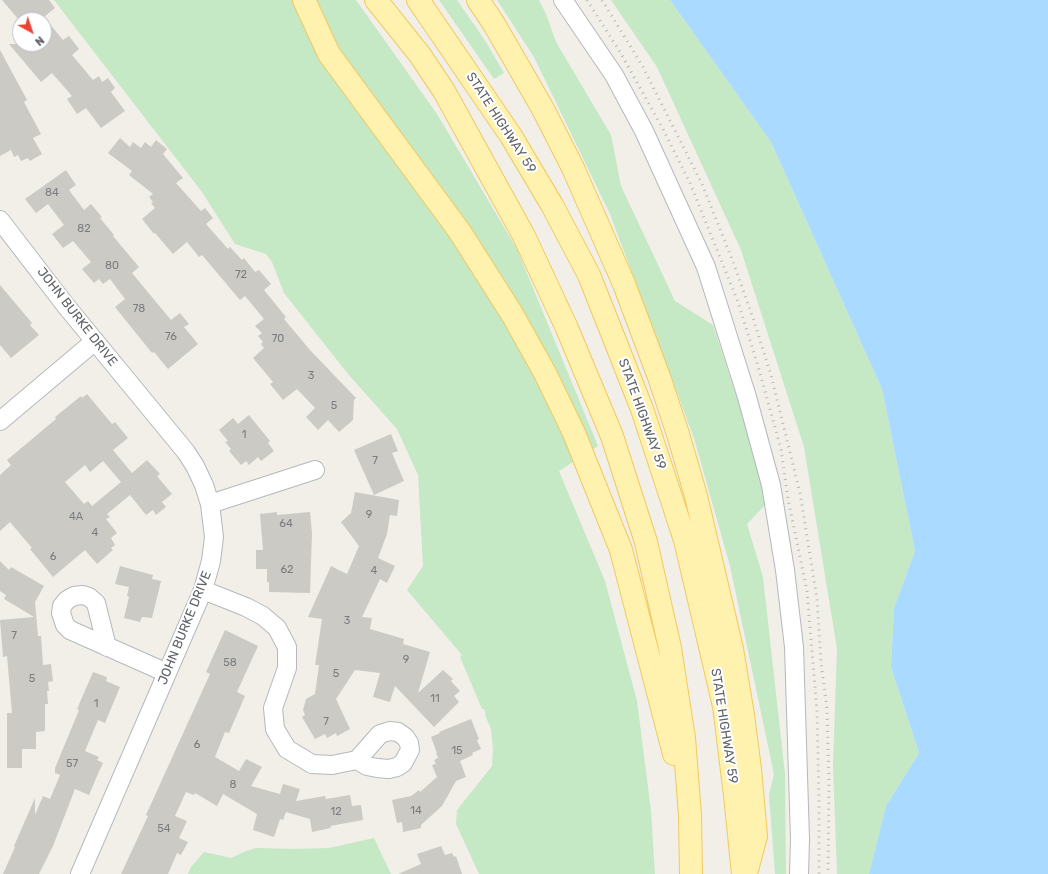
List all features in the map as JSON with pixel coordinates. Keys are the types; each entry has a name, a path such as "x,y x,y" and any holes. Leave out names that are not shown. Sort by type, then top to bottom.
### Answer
{"main road":[{"path":"304,0 329,54 460,232 512,314 545,373 574,433 620,550 690,815"},
{"path":"376,0 420,55 444,91 524,236 566,326 612,436 646,542 670,648 684,738 690,815 691,874"},
{"name":"STATE HIGHWAY 59","path":"418,0 511,136 552,205 590,275 642,409 685,540 724,706 743,874"},
{"path":"478,0 494,24 543,109 573,168 624,284 659,377 678,434 696,496 732,649 743,715 756,836 746,874"}],"street":[{"path":"563,0 614,75 644,130 706,268 747,397 771,485 785,570 794,647 800,839 798,874"},
{"name":"JOHN BURKE DRIVE","path":"0,220 95,342 186,452 204,485 210,504 214,537 211,561 203,590 80,874"},
{"path":"0,421 95,342"},
{"path":"210,504 315,470"},
{"path":"203,590 246,607 263,616 277,628 287,647 287,668 273,708 275,729 287,749 312,764 332,765 357,760"},
{"path":"107,647 167,673"}],"green space":[{"path":"54,0 356,0 437,114 517,249 598,446 559,471 605,581 637,701 651,811 655,874 479,874 456,824 457,810 492,766 493,749 491,729 484,709 482,709 460,657 462,655 407,590 423,566 418,475 397,429 348,374 284,293 272,262 266,254 235,244 202,192"},
{"path":"439,0 457,0 486,42 504,73 494,79"},
{"path":"497,0 539,0 546,14 556,42 611,135 621,186 675,301 713,325 761,471 767,503 747,524 763,577 785,774 786,874 775,874 769,795 774,774 730,566 694,438 610,214 534,57"},
{"path":"611,0 670,0 771,142 882,389 915,551 894,608 891,667 919,753 886,806 869,874 837,874 833,765 837,649 804,447 741,250 657,67"},
{"path":"374,838 391,874 188,874 191,867 204,852 231,858 256,848 329,848"}],"water":[{"path":"670,0 1048,0 1048,874 869,874 886,806 919,753 891,667 894,608 915,551 882,389 771,142"}],"building":[{"path":"2,0 49,0 55,8 50,12 12,12"},
{"path":"52,27 63,40 69,36 79,49 72,55 93,80 99,76 102,82 108,78 115,88 111,92 125,111 101,128 86,108 77,114 67,99 72,96 52,73 41,82 16,52 52,52"},
{"path":"0,50 27,100 24,102 41,134 33,138 42,154 30,161 28,158 21,161 18,155 14,157 11,150 0,156"},
{"path":"120,138 130,147 133,142 141,148 145,142 151,147 156,140 167,149 163,154 183,178 176,183 201,211 205,208 213,218 206,224 228,249 230,247 242,260 244,258 255,272 259,270 271,284 264,290 286,317 284,319 310,350 356,398 354,400 353,420 339,432 328,420 318,430 306,417 315,408 297,389 283,400 270,384 273,382 253,358 264,348 261,344 263,342 258,336 262,333 255,326 264,319 245,296 240,300 202,255 199,257 187,242 173,254 142,219 155,208 149,197 153,194 129,175 132,171 108,153"},
{"path":"66,170 76,185 69,190 84,210 91,204 102,217 100,218 114,235 113,236 139,267 132,273 171,320 180,313 189,324 184,327 198,344 168,369 154,352 152,353 115,307 125,299 110,279 103,284 99,279 94,283 82,269 91,262 73,241 63,248 52,234 64,225 48,204 36,213 25,199"},
{"path":"0,285 32,323 30,325 39,335 11,358 0,345"},
{"path":"87,394 112,424 115,422 128,438 113,450 132,473 147,460 160,474 157,476 172,494 162,502 166,507 156,515 153,510 146,515 130,495 107,514 110,517 106,519 117,533 111,538 115,545 111,548 113,550 97,564 85,550 53,577 30,549 32,548 10,522 0,531 0,475 11,465 7,460 56,419 55,417 81,396 82,398","holes":["103,461 121,482 92,506 88,501 84,504 65,482 85,465 90,472"]},
{"path":"249,415 270,441 268,443 274,451 261,461 258,457 249,465 246,461 241,465 229,451 231,449 225,442 228,441 219,430 233,418 238,424"},
{"path":"391,434 398,451 392,453 404,481 374,495 354,450"},
{"path":"355,492 399,500 397,516 390,515 387,534 378,558 395,566 387,583 380,579 362,617 372,618 370,629 404,639 403,644 430,652 418,693 443,670 453,679 451,681 460,691 454,696 459,702 434,727 395,686 390,702 373,697 380,673 355,670 336,699 350,729 337,736 336,733 327,738 325,734 315,739 302,717 305,715 303,710 306,699 315,694 319,665 315,665 322,619 308,617 331,566 347,574 359,546 341,522 351,513"},
{"path":"277,512 277,515 310,512 312,533 310,593 269,592 267,569 256,569 256,550 263,550 260,514"},
{"path":"0,561 9,570 11,567 44,586 35,602 38,636 41,636 43,665 51,664 53,681 48,682 48,704 45,704 45,731 36,732 36,749 22,749 22,768 7,768 7,713 12,713 7,656 3,657 0,620 34,617 4,599 6,595 0,591"},
{"path":"120,566 153,575 152,579 161,581 152,618 142,617 140,622 124,618 129,597 127,596 129,587 115,584"},
{"path":"225,630 258,646 237,692 245,696 229,733 225,732 215,757 239,771 246,759 262,767 251,786 280,794 283,784 300,789 296,801 325,796 326,799 350,795 352,806 361,805 363,820 330,826 331,828 312,832 310,819 286,812 283,820 280,819 274,837 253,830 257,814 223,794 217,806 195,793 194,795 186,792 175,816 187,821 179,838 188,842 181,855 177,853 168,874 121,874 210,674 206,672"},
{"path":"93,672 107,677 106,681 120,687 105,723 98,720 85,751 99,757 97,760 103,763 89,795 75,789 53,846 39,874 3,874 35,798 35,815 43,796 50,799 60,775 55,773 55,768 79,710 77,709"},
{"path":"471,719 479,739 477,740 481,749 472,753 473,755 460,761 466,777 456,781 442,806 421,825 421,828 403,832 402,822 397,823 392,800 411,796 419,790 420,792 437,777 432,765 436,764 434,760 438,758 431,737 440,733 439,732"},
{"path":"441,846 445,855 452,853 454,857 456,856 462,874 398,874 421,864 417,854"}],"railway":[{"path":"587,0 620,52 663,129 690,183 738,302 758,366 781,449 788,499 807,591 817,711 819,874"},
{"path":"602,0 643,67 702,184 732,259 771,375 800,493 817,599 821,662 827,709 829,783 828,874"}]}
